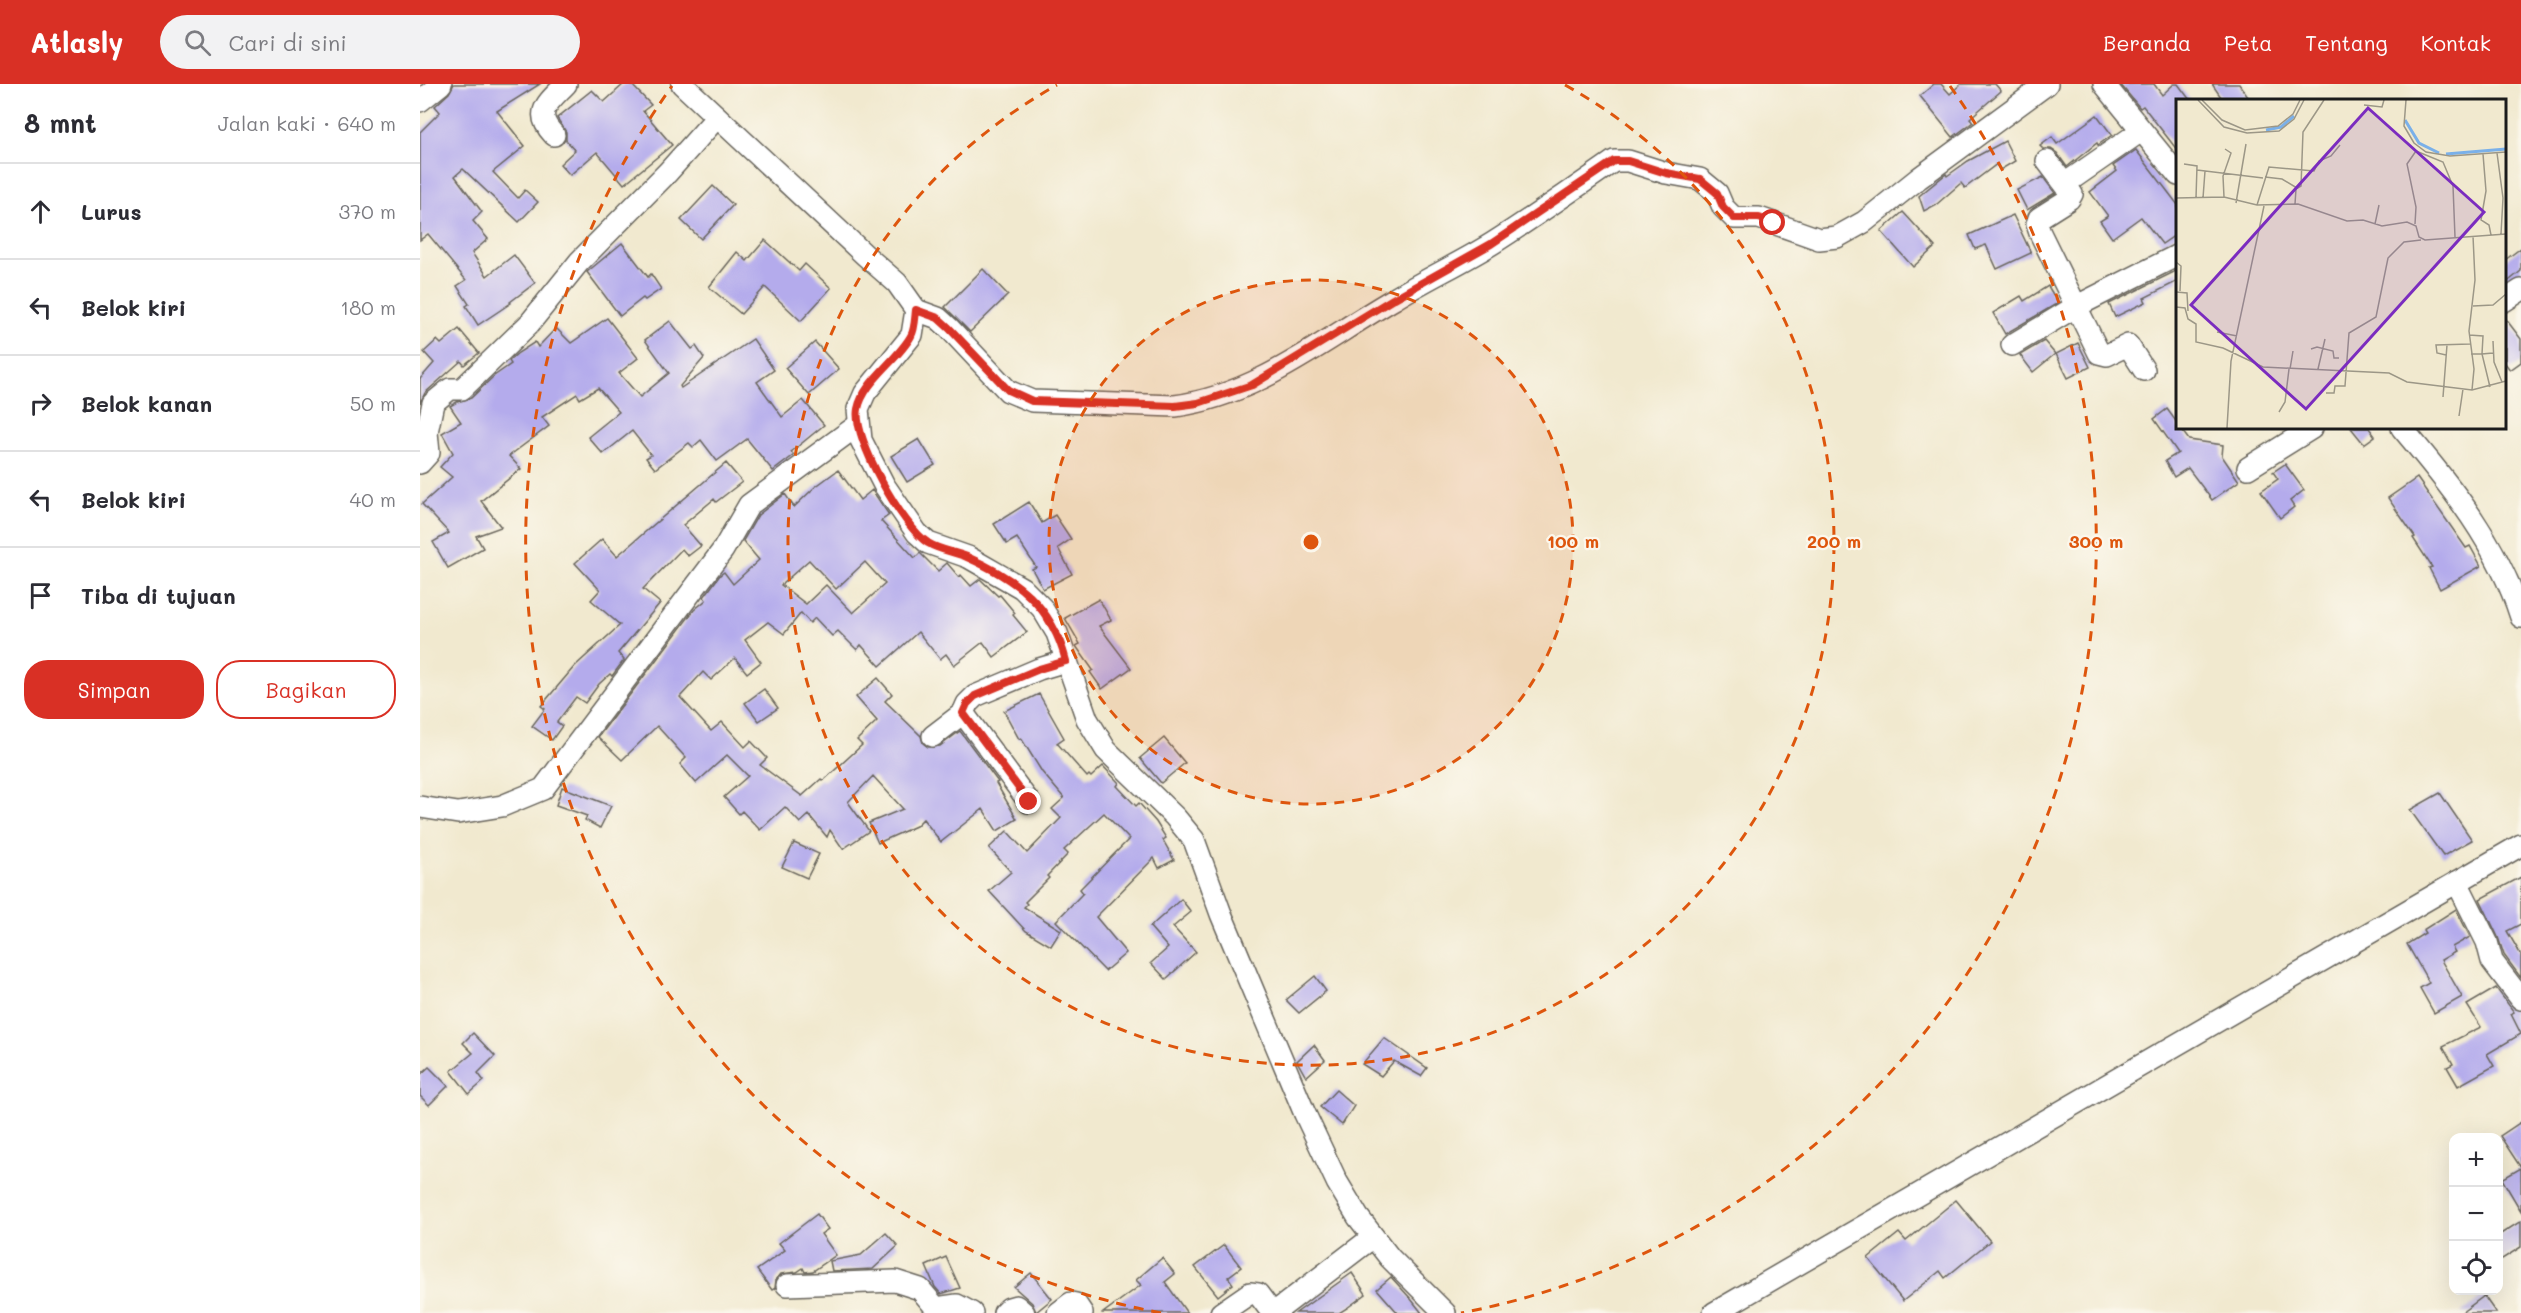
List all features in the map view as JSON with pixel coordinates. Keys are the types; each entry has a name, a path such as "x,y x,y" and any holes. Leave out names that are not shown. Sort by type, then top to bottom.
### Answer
{"street":[{"path":"420,101 441,84"},
{"path":"554,135 546,126 542,116 544,107 566,84"},
{"path":"682,84 897,283 916,310 938,318 1008,390 1021,398 1032,401 1175,406 1198,403 1252,385 1393,299 1491,244 1614,161 1628,161 1666,173 1700,179 1717,193 1723,207 1734,218 1759,218 1809,236 1828,239 1848,232 1864,222 1919,178 2047,84"},
{"path":"2104,84 2176,173"},
{"path":"420,463 429,453 427,432 433,403 450,389 462,388 529,324 579,262 668,172 717,117"},
{"path":"2066,183 2141,131"},
{"path":"2047,161 2066,183 2072,197 2041,216 2037,224 2075,307 2099,352 2107,355 2128,345 2144,370"},
{"path":"2012,345 2075,307 2176,256"},
{"path":"2506,300 2521,290"},
{"path":"916,310 912,335 865,393 858,410 861,440 884,485 917,533 928,543 968,558 1022,588 1042,608 1057,633 1087,719 1106,750 1175,817 1194,840 1221,914 1305,1114 1337,1182 1373,1238 1445,1313"},
{"path":"420,807 458,813 502,806 543,789 723,550 749,505 858,425"},
{"path":"2248,468 2310,429"},
{"path":"2403,429 2464,506 2490,543 2509,581 2521,617"},
{"path":"933,736 963,713 967,704 975,696 1039,669 1066,661"},
{"path":"963,713 1029,802"},
{"path":"1714,1313 2363,939 2521,845"},
{"path":"2457,882 2487,942 2492,961 2521,999"},
{"path":"1221,1313 1250,1293 1258,1294 1270,1311 1279,1309 1373,1238"},
{"path":"787,1285 895,1281 920,1289 936,1308 957,1305 972,1313"},
{"path":"1058,1313 1071,1303 1076,1304 1082,1313"},
{"path":"1004,1313 1016,1306 1024,1313"}],"building":[{"path":"454,84 540,84 497,111 525,146 493,172 518,198 525,190 538,202 519,222 463,169 455,176 482,212 473,221 488,239 472,253 487,276 514,255 535,283 511,303 478,325 466,306 469,304 457,286 466,280 428,234 420,240 420,132 440,112 435,106 449,93"},
{"path":"624,84 631,84 651,105 643,111 672,145 624,184 597,152 570,175 560,164 575,150 566,140 566,132 557,118 592,90 604,102"},
{"path":"1934,84 1941,84 1950,94 1961,84 1995,84 2001,91 1970,118 1973,122 1953,137 1920,96"},
{"path":"2120,84 2154,84 2162,95 2174,84 2178,84 2189,99 2176,99 2176,148 2143,106 2140,108"},
{"path":"2212,84 2239,84 2249,99 2222,99"},
{"path":"2097,115 2112,135 2098,145 2097,143 2067,167 2057,153 2040,146 2052,137 2057,144"},
{"path":"2005,141 2015,161 2000,170 1997,164 1965,188 1961,183 1937,204 1924,211 1919,196 1946,174 1947,176 1968,161"},
{"path":"2136,150 2176,202 2176,234 2162,244 2141,217 2112,238 2100,221 2108,216 2090,192 2117,171 2113,166"},
{"path":"2043,177 2055,193 2027,210 2017,190"},
{"path":"713,186 733,205 701,239 681,220"},
{"path":"1903,212 1935,247 1913,267 1881,231"},
{"path":"2013,215 2031,253 1997,269 1986,245 1975,249 1969,235"},
{"path":"765,240 799,271 805,264 831,288 801,321 765,287 741,314 709,287 737,252 747,261"},
{"path":"622,243 648,277 651,274 661,289 645,300 643,298 620,316 587,272"},
{"path":"2521,248 2521,271 2506,283 2506,259"},
{"path":"983,269 1008,295 970,332 945,307"},
{"path":"2176,271 2176,282 2144,298 2146,302 2115,317 2109,304"},
{"path":"2048,286 2058,303 2005,334 1993,313 2021,296 2024,301"},
{"path":"607,318 638,358 619,373 640,397 669,373 645,340 670,321 692,349 696,346 704,358 680,386 681,388 753,339 774,370 757,382 782,417 803,400 824,425 791,452 794,455 773,471 747,439 717,461 701,440 693,447 689,443 655,469 646,458 651,455 632,431 603,454 588,437 619,412 598,388 580,399 577,394 542,417 549,426 509,456 521,469 481,501 501,527 476,536 483,548 448,568 433,542 449,533 422,504 452,477 440,467 453,453 442,433 461,422 450,406 471,398 494,376 511,364 509,361 518,353 535,342 538,347 556,328 571,343"},
{"path":"2506,319 2521,339 2521,362 2510,370 2506,364"},
{"path":"459,329 479,353 464,365 461,361 425,393 420,403 420,379 434,363 424,352 437,340 441,344"},
{"path":"2044,341 2055,354 2033,372 2020,355"},
{"path":"815,342 839,369 809,395 785,368"},
{"path":"2078,343 2090,367 2068,378 2056,354"},
{"path":"2167,409 2176,421 2176,429 2181,429 2189,440 2223,445 2222,456 2239,481 2212,500 2188,468 2174,477 2165,461 2178,453 2154,419"},
{"path":"2352,429 2370,429 2375,436 2364,444"},
{"path":"919,439 935,465 907,482 891,456"},
{"path":"726,463 742,482 716,502 714,499 683,525 701,546 688,556 682,549 643,589 660,603 618,653 624,660 612,676 610,674 599,684 585,703 576,697 557,722 562,726 552,740 532,726 545,709 541,706 574,667 620,625 591,600 600,590 575,563 602,539 617,556"},
{"path":"2285,464 2304,490 2290,501 2294,507 2280,518 2261,491 2278,479 2273,472"},
{"path":"838,470 860,500 872,490 889,515 881,521 915,558 920,553 938,571 947,563 959,577 961,575 971,586 980,579 998,596 1000,595 1027,632 994,657 983,642 954,665 946,654 940,659 918,632 880,666 861,645 857,650 838,631 832,636 815,618 810,623 801,613 784,634 768,622 745,640 761,662 747,673 735,658 711,680 703,672 680,697 711,731 722,722 745,747 751,741 767,758 760,765 802,796 821,779 823,781 862,745 857,740 877,721 856,697 878,678 892,694 885,701 921,736 923,743 928,747 940,746 960,731 998,782 996,783 1017,819 997,831 983,809 941,842 923,819 916,826 878,843 869,823 903,809 873,776 848,802 869,831 843,849 830,830 827,837 809,815 800,823 785,807 760,830 742,811 739,814 724,797 748,776 727,755 696,783 680,764 686,758 657,726 622,760 598,737 694,610 706,600 704,597 720,575 724,572 733,584 759,560 743,541 758,515 785,494 794,507","holes":["809,560 836,589 865,562 885,584 853,613 826,585 806,604 781,585"]},
{"path":"2417,478 2466,548 2470,546 2481,566 2440,589 2429,568 2432,567 2413,538 2415,537 2388,498"},
{"path":"1029,502 1042,523 1055,515 1071,539 1058,548 1072,574 1043,589 1032,569 1036,567 1017,538 1007,544 994,524"},
{"path":"1099,599 1111,620 1099,626 1131,668 1102,689 1090,672 1093,670 1076,646 1080,644 1065,618"},
{"path":"764,689 778,708 759,721 745,703"},
{"path":"1039,694 1064,738 1057,743 1087,777 1089,775 1091,777 1103,766 1119,783 1117,786 1136,806 1139,803 1156,822 1166,838 1163,840 1174,860 1159,868 1154,858 1096,917 1126,953 1105,971 1056,921 1083,893 1080,889 1129,839 1104,813 1064,850 1068,854 1047,876 1049,878 1025,902 1027,904 1024,907 1061,930 1051,946 1026,931 989,891 1011,872 989,848 1007,831 1027,853 1061,818 1052,809 1064,798 1042,772 1021,738 1019,739 1004,711"},
{"path":"1164,738 1185,763 1161,783 1140,758"},
{"path":"562,787 611,806 600,828 585,820 587,816 556,805"},
{"path":"2440,793 2472,840 2443,856 2410,810"},
{"path":"794,843 819,854 807,878 782,867"},
{"path":"2521,877 2521,924 2507,931 2521,955 2521,978 2504,955 2480,899"},
{"path":"1181,899 1191,912 1173,927 1196,952 1166,979 1151,963 1168,948 1150,927"},
{"path":"2456,909 2470,937 2452,947 2455,952 2441,960 2462,997 2434,1013 2420,988 2429,983 2407,944 2425,933 2423,930"},
{"path":"1315,976 1326,991 1299,1013 1286,1000"},
{"path":"2496,988 2514,1012 2511,1014 2521,1034 2487,1054 2494,1066 2458,1086 2447,1067 2453,1064 2443,1046 2481,1027 2467,1005"},
{"path":"473,1033 495,1056 478,1073 484,1081 469,1094 451,1071 473,1053 463,1043"},
{"path":"1384,1038 1427,1068 1421,1076 1394,1061 1381,1076 1362,1064"},
{"path":"1314,1045 1325,1060 1306,1077 1297,1061"},
{"path":"429,1067 448,1086 429,1105 420,1096 420,1075"},
{"path":"1336,1090 1354,1106 1342,1125 1320,1107"},
{"path":"2521,1122 2521,1168 2503,1141 2503,1134"},
{"path":"2521,1168 2521,1211 2503,1181 2503,1178"},
{"path":"1956,1200 1990,1241 1945,1278 1940,1271 1903,1301 1868,1258 1899,1233 1906,1241"},
{"path":"817,1214 828,1229 821,1234 836,1255 813,1271 805,1272 803,1268 797,1272 781,1274 772,1290 757,1270 785,1250 779,1243"},
{"path":"2521,1221 2521,1247 2503,1258 2503,1241 2503,1232"},
{"path":"886,1233 898,1246 873,1269 832,1271 830,1261 861,1255"},
{"path":"1224,1245 1241,1267 1228,1277 1233,1284 1218,1296 1195,1267"},
{"path":"946,1257 960,1288 941,1294 935,1287 926,1266"},
{"path":"1162,1258 1175,1274 1165,1282 1187,1313 1103,1313 1141,1285 1136,1280"},
{"path":"1031,1273 1052,1299 1036,1312 1032,1303 1014,1287"},
{"path":"1352,1273 1366,1294 1347,1308 1339,1313 1296,1313"},
{"path":"1391,1277 1422,1313 1398,1313 1377,1289"},
{"path":"2484,1296 2496,1313 2461,1313"}],"route":[{"path":"1029,802 963,713 967,704 975,696 1039,669 1066,661 1057,633 1042,608 1022,588 968,558 928,543 917,533 884,485 861,440 858,410 865,393 912,335 916,310 938,318 1008,390 1021,398 1032,401 1175,406 1198,403 1252,385 1393,299 1491,244 1614,161 1628,161 1666,173 1700,179 1717,193 1723,207 1734,218 1759,218 1773,223"}]}
